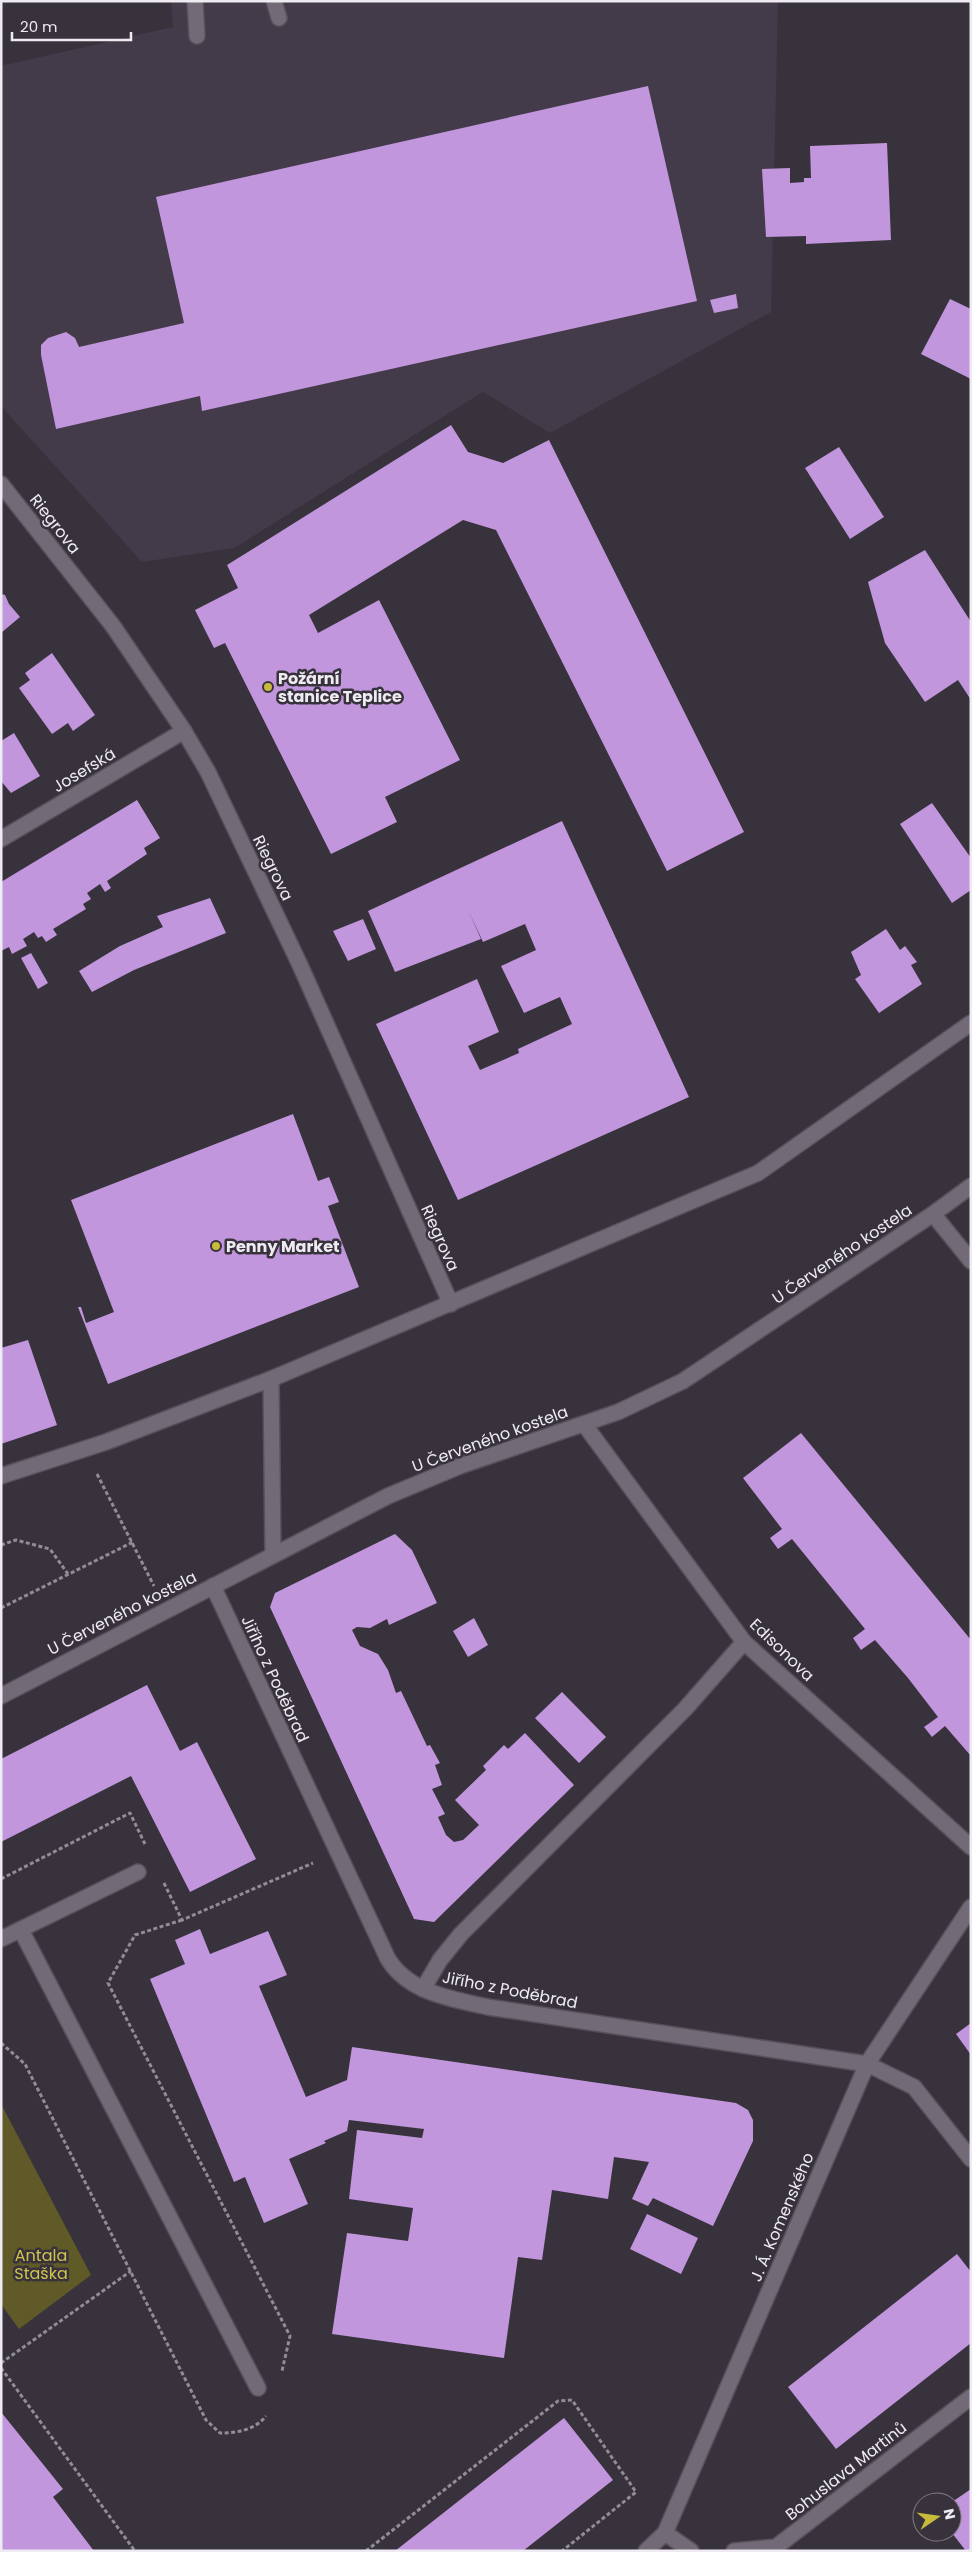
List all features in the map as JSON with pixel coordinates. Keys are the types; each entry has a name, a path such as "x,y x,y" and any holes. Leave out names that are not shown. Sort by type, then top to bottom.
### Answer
{"street":[{"path":"195,1 198,36"},
{"path":"274,1 279,18"},
{"name":"Riegrova","path":"1,484 113,626 184,732 208,772 300,965 451,1304"},
{"name":"Josefská","path":"1,840 184,732"},
{"path":"1,1476 106,1442 271,1379 758,1173 971,1024"},
{"name":"U Červeného kostela","path":"1,1696 388,1496 430,1478 584,1424 652,1397 691,1376 933,1214 971,1186"},
{"path":"933,1214 971,1261"},
{"path":"271,1379 273,1555"},
{"name":"Edisonova","path":"584,1424 744,1642 971,1847"},
{"name":"Jiřího z Poděbrad","path":"213,1586 388,1959 401,1976 423,1990 444,1997 507,2010 867,2064 914,2087 971,2159"},
{"path":"423,1990 440,1960 461,1934 685,1708 744,1642"},
{"path":"1,1940 138,1872"},
{"name":"J. Á. Komenského","path":"646,2551 665,2533 867,2064 971,1907"},
{"path":"21,1930 258,2388"},
{"name":"Bohuslava Martinů","path":"734,2551 776,2547 971,2397"},
{"path":"665,2533 691,2551"}],"path":[{"path":"84,1449 133,1542 166,1611"},
{"path":"1,1545 16,1540 50,1549 68,1574"},
{"path":"1,1608 133,1542"},
{"path":"1,2364 131,2271"},
{"path":"1,2368 136,2551"},
{"path":"366,2551 558,2401 572,2400 636,2492 562,2551"}],"shaded area":[{"path":"171,1 778,1 771,312 550,433 483,392 234,548 142,562 1,406 1,66 173,27"}],"green space":[{"name":"Antala Staška","path":"1,2104 91,2275 19,2329 1,2304"}],"building":[{"path":"648,86 697,301 202,411 200,396 56,429 41,355 41,345 48,338 66,332 75,338 79,347 184,323 156,197"},
{"path":"887,143 891,240 806,244 806,236 766,237 762,169 790,168 790,183 804,182 804,178 811,178 810,146"},
{"path":"736,294 738,308 714,313 710,300"},
{"path":"950,299 971,309 971,379 921,354"},
{"path":"451,425 468,452 503,463 549,440 744,832 667,871 496,530 463,520 309,615 318,633 379,600 460,760 385,797 397,822 331,854 225,643 214,648 195,610 238,588 227,565"},
{"path":"839,447 884,517 850,539 805,468"},
{"path":"925,550 971,622 971,700 958,680 925,702 885,643 868,582"},
{"path":"1,594 5,595 9,604 20,617 1,633"},
{"path":"52,653 95,715 73,731 68,723 52,734 19,688 30,680 25,673"},
{"path":"14,733 40,776 11,793 1,781 1,741"},
{"path":"137,800 160,838 144,848 147,854 107,881 111,888 105,892 100,884 87,893 91,899 83,904 86,909 53,929 57,935 46,942 42,936 38,938 34,932 23,939 27,946 12,954 9,947 1,951 1,882"},
{"path":"932,803 971,858 971,890 952,903 900,824"},
{"path":"562,821 689,1097 458,1200 376,1024 477,979 499,1032 468,1046 480,1070 519,1053 518,1049 572,1024 560,997 524,1013 501,966 536,950 525,924 483,942 469,912 481,939 395,972 368,911"},
{"path":"210,898 226,933 134,970 92,992 79,971 120,946 163,927 157,916"},
{"path":"363,919 376,949 348,961 333,931"},
{"path":"886,929 900,950 905,946 917,962 911,965 922,984 879,1013 855,979 861,975 851,952"},
{"path":"31,953 48,983 38,989 21,958"},
{"name":"Penny Market","path":"293,1114 318,1181 329,1177 339,1202 328,1206 359,1287 108,1384 78,1307 81,1307 86,1323 114,1312 71,1200"},
{"path":"28,1340 57,1425 1,1444 1,1348"},
{"path":"801,1433 971,1640 971,1756 945,1726 932,1737 924,1727 938,1717 908,1678 875,1640 861,1650 853,1638 865,1629 792,1539 778,1549 770,1538 782,1529 743,1478"},
{"path":"395,1534 412,1550 437,1603 389,1625 387,1619 370,1628 357,1627 352,1630 360,1646 378,1654 388,1670 396,1693 401,1691 427,1746 430,1745 440,1763 435,1765 442,1785 432,1789 445,1814 438,1817 446,1835 454,1842 463,1840 479,1825 455,1800 486,1770 483,1766 504,1745 508,1749 525,1733 574,1785 434,1922 414,1919 270,1607 275,1593"},
{"path":"474,1618 488,1645 468,1657 453,1631"},
{"path":"147,1685 180,1751 197,1742 256,1859 190,1892 131,1776 1,1842 1,1759"},
{"path":"562,1692 606,1737 579,1763 535,1718"},
{"path":"200,1929 210,1954 268,1931 287,1975 259,1986 306,2097 347,2080 352,2047 736,2103 748,2110 753,2120 753,2141 713,2226 653,2198 648,2206 632,2199 649,2162 614,2157 608,2199 552,2190 542,2260 518,2257 504,2358 332,2334 347,2233 408,2241 413,2208 349,2199 357,2130 422,2138 424,2129 349,2120 347,2131 324,2141 326,2143 289,2159 308,2204 264,2223 245,2177 234,2182 150,1979 185,1964 175,1940"},
{"path":"971,2023 971,2055 956,2034"},
{"path":"647,2214 698,2238 681,2274 630,2249"},
{"path":"957,2254 971,2272 971,2343 836,2449 788,2387"},
{"path":"1,2412 63,2489 53,2497 94,2551 1,2551"},
{"path":"564,2418 613,2480 523,2551 395,2551"},
{"path":"971,2489 971,2551 966,2551 959,2542 962,2542 962,2495"}],"place":[{"name":"Požární stanice Teplice","path":"268,687"},
{"name":"Penny Market","path":"216,1246"}]}
